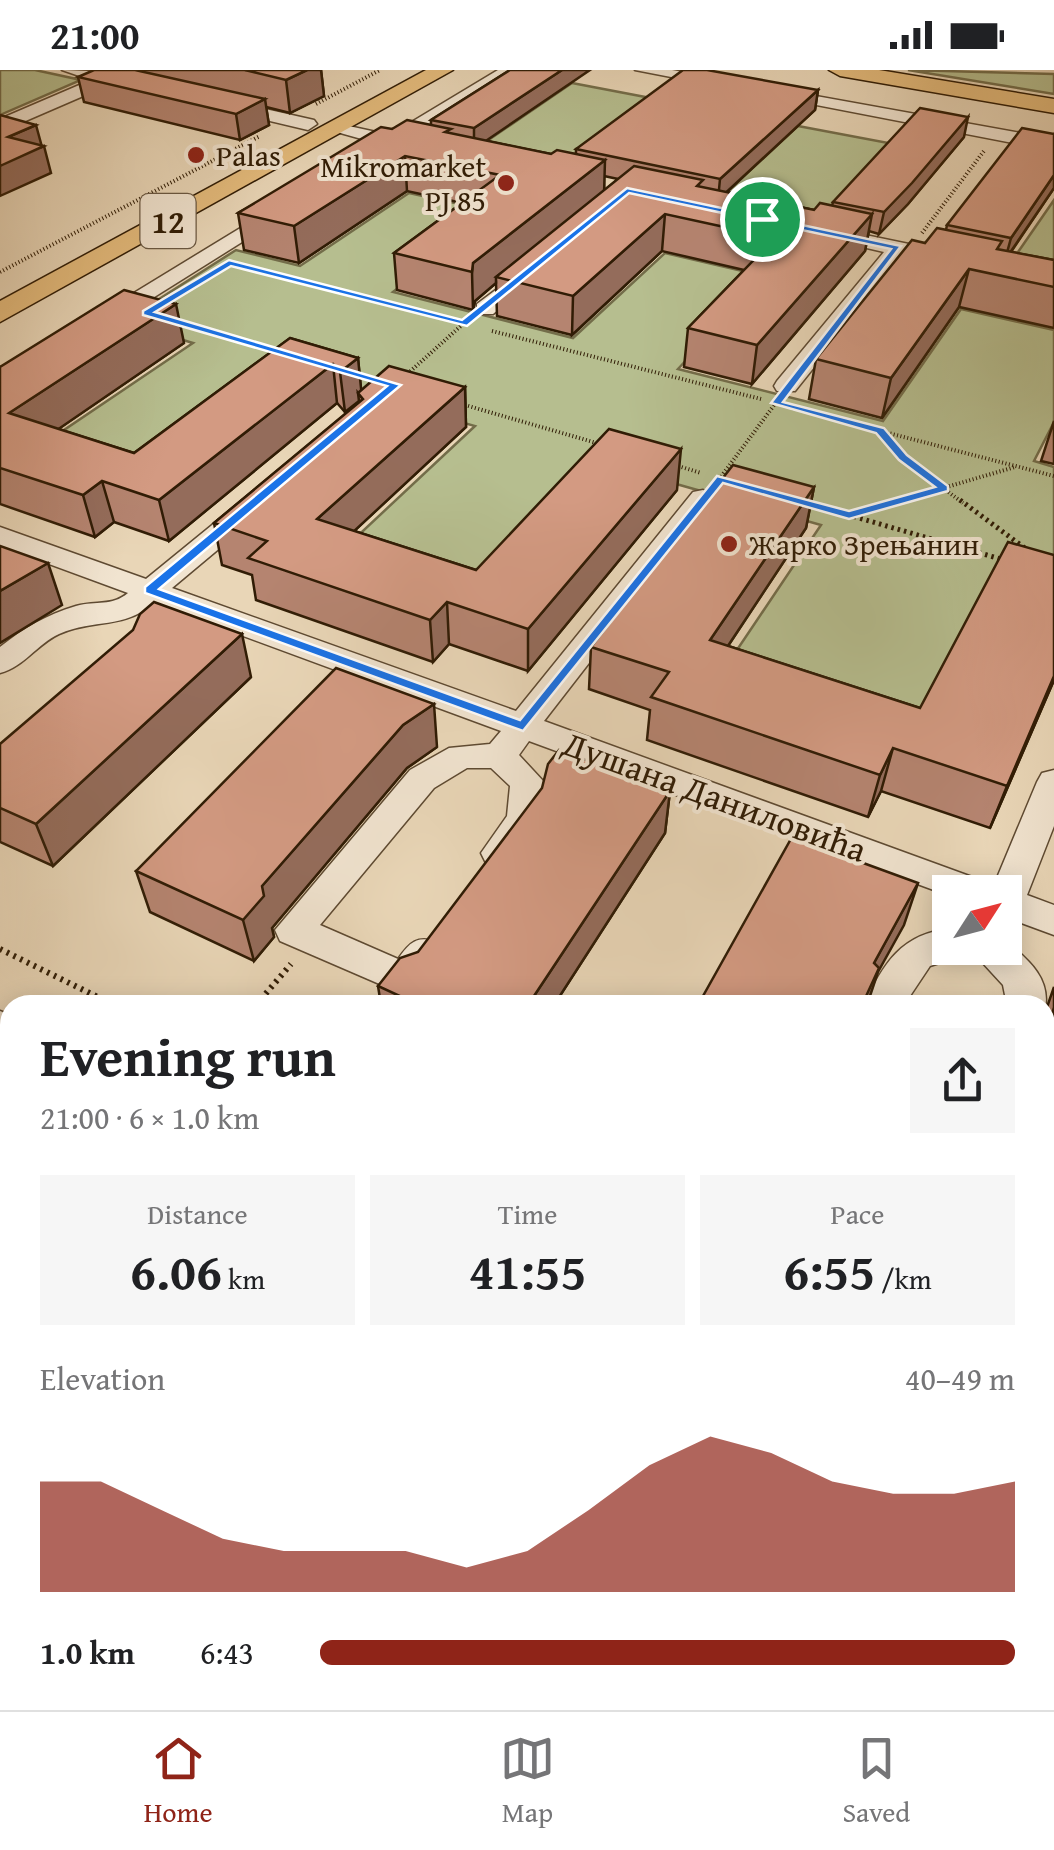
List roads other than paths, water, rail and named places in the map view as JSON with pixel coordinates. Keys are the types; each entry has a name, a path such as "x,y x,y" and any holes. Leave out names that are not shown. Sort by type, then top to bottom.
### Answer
{"main road":[{"name":"12","path":"0,288 295,121 408,70"},
{"name":"12","path":"0,313 442,70"},
{"path":"840,70 1054,106"},
{"path":"900,70 1054,96"}],"street":[{"path":"71,70 146,87"},
{"path":"0,126 128,70"},
{"path":"362,159 510,70"},
{"path":"644,70 1054,145"},
{"path":"203,100 295,121"},
{"path":"336,128 440,151"},
{"path":"80,333 300,198"},
{"path":"801,227 907,244 1054,281"},
{"path":"781,394 907,244"},
{"path":"484,309 558,248"},
{"path":"499,756 712,488"},
{"path":"0,663 43,629 85,613 123,613 272,490"},
{"name":"Душана Даниловића","path":"0,536 932,875"},
{"path":"123,613 141,632 136,648"},
{"path":"448,921 404,979 294,930 422,778 461,756 499,756 528,783 525,819 481,877"},
{"path":"1016,875 1054,782"},
{"path":"1022,908 1054,920"},
{"path":"888,995 901,967 932,947"},
{"path":"1007,965 1022,978 1025,995"}],"place":[{"name":"Palas","path":"196,155"},
{"name":"Mikromarket PJ 85","path":"506,183"},
{"name":"Жарко Зрењанин","path":"729,544"}]}
